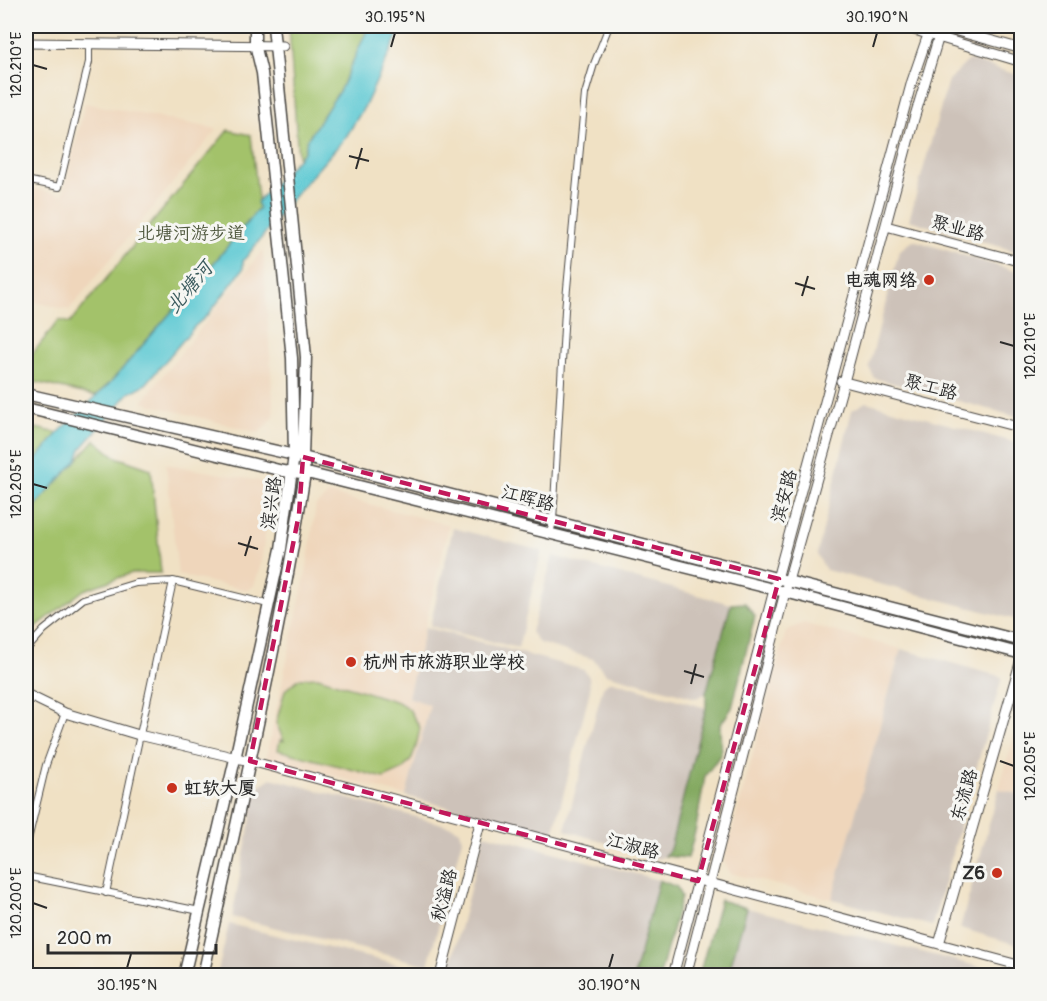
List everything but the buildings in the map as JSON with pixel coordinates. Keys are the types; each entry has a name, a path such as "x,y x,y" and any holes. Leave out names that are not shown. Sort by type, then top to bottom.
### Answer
{"main road":[{"name":"滨兴路","path":"203,975 250,761 305,473 299,456 292,358 262,73 255,44 255,26"},
{"name":"滨兴路","path":"184,975 281,549 292,472 299,456 306,357 277,72 279,46 273,26"},
{"path":"902,26 936,29 1022,50"},
{"path":"936,29 1022,62"},
{"name":"滨安路","path":"673,975 780,591 844,381 936,29"},
{"name":"滨安路","path":"784,579 832,379 909,91 936,29"},
{"path":"26,43 279,46"},
{"name":"聚业路","path":"886,226 1022,262"},
{"name":"聚工路","path":"832,379 1022,428"},
{"name":"江晖路","path":"26,394 299,456 1022,641"},
{"name":"江晖路","path":"26,408 292,472 305,473 780,591 1022,655"},
{"name":"滨安路","path":"686,975 711,883 780,591"},
{"name":"东流路","path":"939,944 1022,655"},
{"name":"江淑路","path":"26,694 65,713 139,735 250,761 1022,966"},
{"name":"秋溢路","path":"440,975 480,823"}],"street":[{"path":"550,534 553,521 565,310 585,94 609,26"},
{"path":"26,180 59,187 89,62 89,43"},
{"path":"26,650 44,630 83,599 136,583 173,581 268,604"},
{"path":"106,893 173,581"},
{"path":"26,848 46,765 65,713"},
{"path":"26,876 200,911"}],"highlighted area":[{"path":"303,457 779,579 698,881 250,761 299,514"}],"shaded area":[{"path":"969,60 1021,76 1021,253 909,220 948,81"},
{"path":"85,103 217,129 69,310 26,300 26,187 63,195"},
{"path":"913,240 1021,273 1021,418 874,378 869,367 899,251"},
{"path":"263,250 274,417 259,433 142,402"},
{"path":"866,402 1021,444 1021,617 1013,619 826,570 817,555 852,410"},
{"path":"166,464 260,481 270,499 261,564 254,586 247,590 178,575"},
{"name":"杭州市旅游职业学校","path":"329,494 449,525 408,697 430,705 406,796 266,758 307,567 316,505"},
{"path":"453,528 542,551 518,648 430,626"},
{"path":"553,556 731,604 706,693 696,698 606,674 593,659 539,643 531,632"},
{"path":"803,623 901,649 832,899 730,873 724,861 786,631"},
{"path":"425,627 584,670 589,677 590,690 553,835 406,796 430,705 408,697"},
{"path":"901,649 1002,677 932,926 832,899"},
{"path":"613,681 706,708 670,849 665,856 658,859 565,830 603,687"},
{"path":"1021,711 1021,795 999,789"},
{"path":"271,778 453,827 460,831 462,839 428,965 232,917 257,787"},
{"path":"999,789 1021,795 1021,946 960,928"},
{"path":"484,834 659,880 634,975 448,976"},
{"path":"747,908 1012,975 728,975"},
{"path":"229,924 429,972 428,976 217,975"}],"green space":[{"path":"289,26 369,26 340,90 307,140 304,152 298,158"},
{"name":"北塘河游步道","path":"228,130 251,135 259,208 110,383 95,396 26,380 26,362 59,320 70,323"},
{"path":"26,426 58,433 26,472"},
{"path":"95,440 116,457 151,469 161,573 132,573 84,590 36,627 26,641 26,516"},
{"path":"745,603 755,616 732,708 720,725 721,754 705,776 688,858 665,856 670,849 706,708 706,693 731,604"},
{"path":"318,677 398,702 409,709 420,728 411,760 402,770 384,778 278,750 280,740 284,741 276,723 285,690 300,678"},
{"path":"659,880 677,887 681,897 660,975 634,975"},
{"path":"720,900 747,908 728,975 699,975"}],"water":[{"path":"369,26 402,26 366,104 346,137 300,189 243,261 243,269 208,315 195,326 146,384 129,393 81,449 77,460 26,516 26,472 58,433 110,383 259,208 257,202 304,152 307,140 340,90"}],"place":[{"name":"电魂网络","path":"929,280"},
{"name":"杭州市旅游职业学校","path":"351,662"},
{"name":"虹软大厦","path":"172,788"},
{"name":"Z6","path":"997,873"}],"water label":[{"name":"北塘河","path":"189,287"}]}
